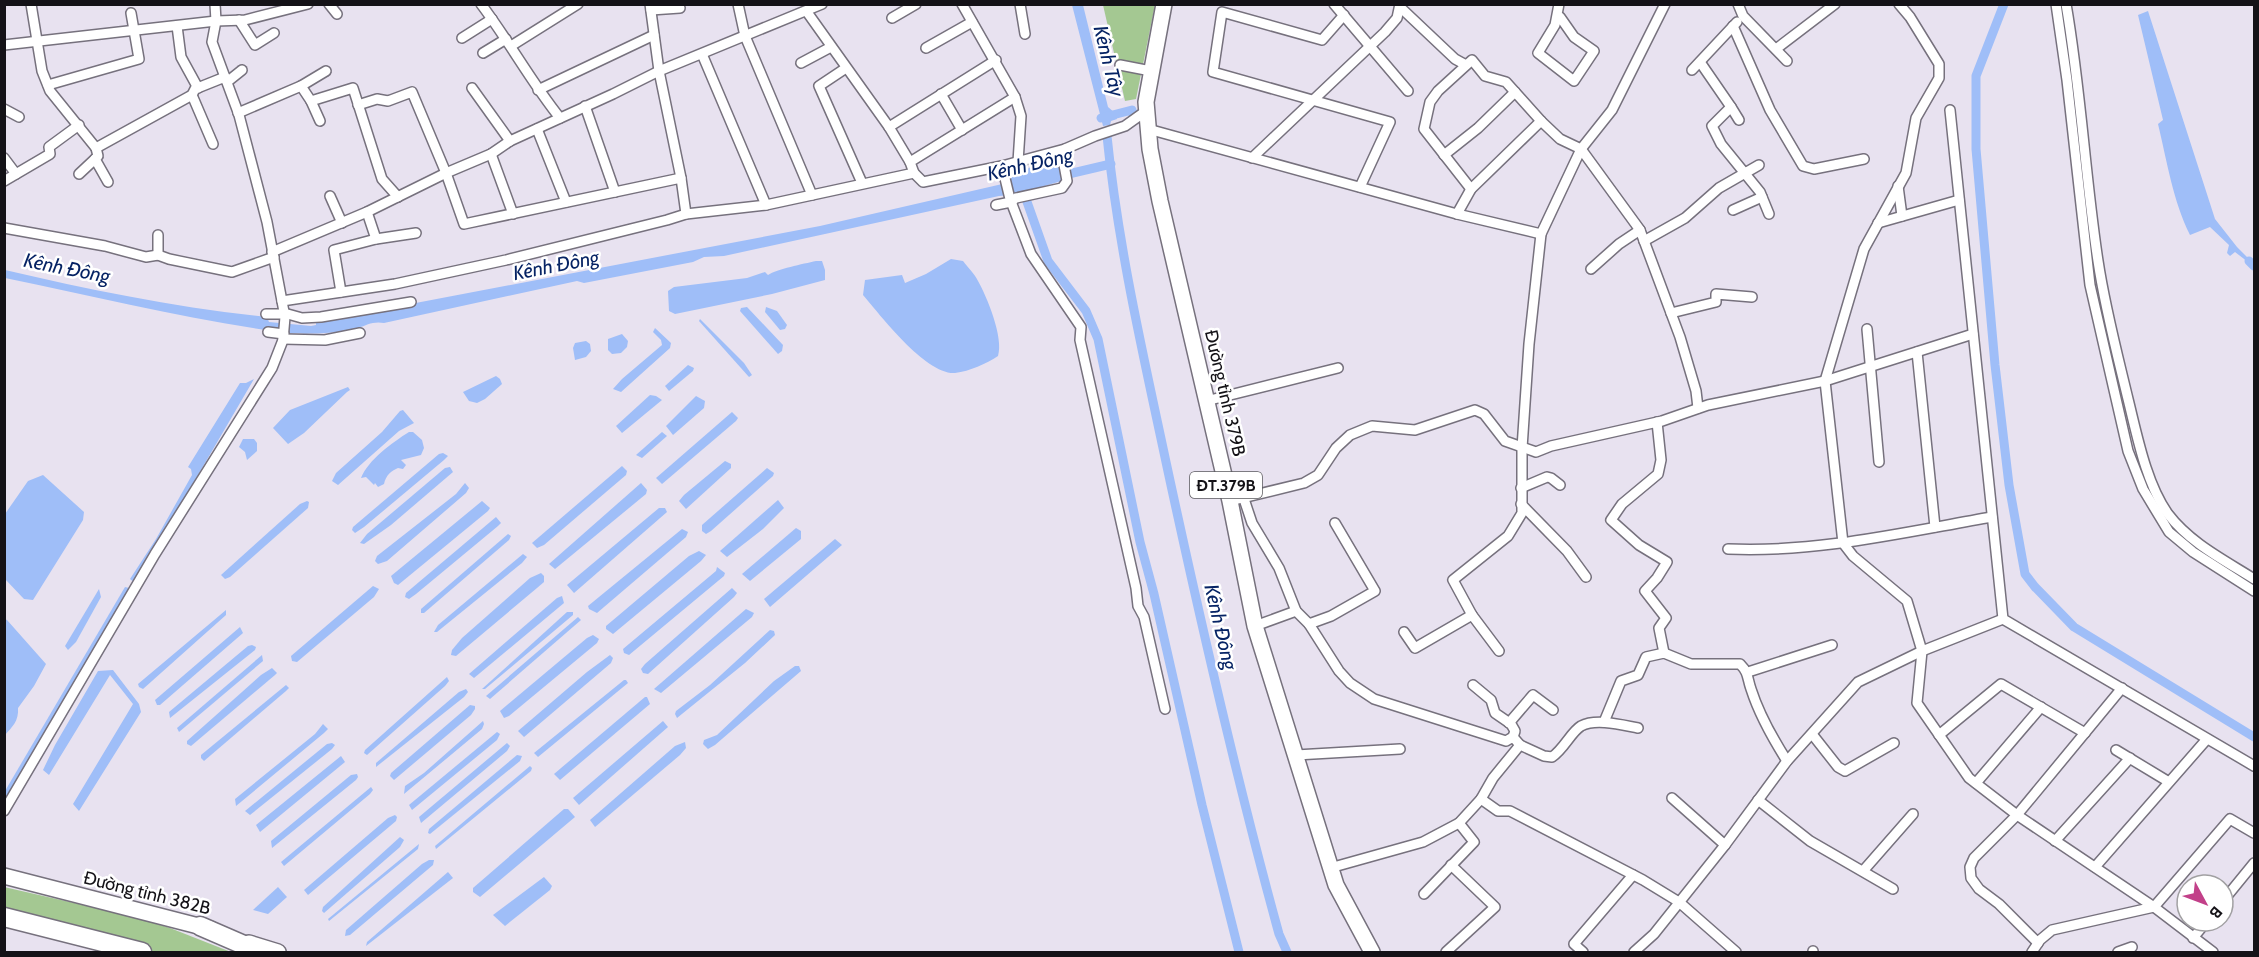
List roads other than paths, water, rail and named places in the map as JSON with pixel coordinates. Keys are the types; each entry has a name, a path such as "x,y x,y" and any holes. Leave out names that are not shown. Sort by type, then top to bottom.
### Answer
{"highway":[{"path":"4,917 142,952"},
{"path":"200,926 260,952"}],"main road":[{"name":"Đường tỉnh 379B","path":"1164,4 1146,93 1150,149 1160,201 1206,401 1237,500 1255,626 1336,885 1372,952"},
{"name":"Đường tỉnh 382B","path":"4,876 200,926 278,952"}],"street":[{"path":"31,4 42,71 50,91 96,148 98,156 79,174"},
{"path":"4,811 155,554 272,368 284,337 285,314 267,222 238,113 212,42 216,21 215,4"},
{"path":"4,45 239,20 308,4"},
{"path":"328,4 337,14"},
{"path":"481,4 511,46 538,90 560,118"},
{"path":"483,54 511,46 578,4"},
{"path":"738,4 745,36 812,195"},
{"path":"4,228 105,246 146,257 158,255 170,260 232,272 491,154 510,141 659,71 822,4"},
{"path":"892,18 916,4"},
{"path":"962,4 996,60 1022,116 1018,162"},
{"path":"1020,4 1025,34"},
{"path":"1334,4 1408,91"},
{"path":"1560,4 1555,25 1538,53 1574,81 1594,51 1574,37 1560,17"},
{"path":"1499,651 1472,615 1453,580 1508,536 1522,513 1522,448 1529,344 1541,234 1581,149 1612,110 1665,4"},
{"path":"1738,4 1743,16 1787,61"},
{"path":"1776,50 1835,4"},
{"path":"1899,4 1916,26 1939,64 1940,71 1939,78 1916,118 1906,173 1864,249 1825,381 1843,543 1853,556 1906,601 1922,651 1917,703 1969,778 2017,815 2154,907 2213,952"},
{"path":"2056,4 2090,285 2128,451 2143,489 2169,532 2193,552 2254,579"},
{"path":"2066,4 2076,64 2098,261 2109,324 2144,462 2166,511 2180,529 2254,591"},
{"path":"1252,158 1371,46 1397,18 1400,5"},
{"path":"1400,5 1455,59 1466,65"},
{"path":"680,8 651,8 659,71 686,214"},
{"path":"807,12 889,127 914,173 923,182 1065,150 1095,136 1125,126 1146,111"},
{"path":"1344,15 1322,40 1222,12 1213,72 1390,122 1359,187"},
{"path":"48,85 139,59 131,13"},
{"path":"1692,70 1743,16"},
{"path":"462,38 492,19"},
{"path":"239,20 255,45 274,33"},
{"path":"926,48 972,22"},
{"path":"177,26 181,57 213,144"},
{"path":"1733,26 1770,110 1803,166 1814,169 1864,159"},
{"path":"538,90 654,35"},
{"path":"801,63 831,47"},
{"path":"702,54 766,205"},
{"path":"889,127 996,60"},
{"path":"1471,189 1424,129 1430,102 1438,91 1472,60 1485,76 1506,82 1560,139 1581,149 1640,230 1671,313 1696,391 1698,408"},
{"path":"1700,62 1738,120"},
{"path":"1120,65 1150,70"},
{"path":"846,68 819,86 862,183"},
{"path":"96,148 195,91 242,70"},
{"path":"238,113 301,86 326,71"},
{"path":"301,86 311,101 320,122"},
{"path":"311,101 353,88 382,179 398,197"},
{"path":"472,88 510,141"},
{"path":"358,105 377,99 388,101 412,92 446,173 464,224 681,178"},
{"path":"1444,155 1478,128 1515,92"},
{"path":"941,94 962,130"},
{"path":"910,162 1015,97"},
{"path":"585,106 615,192"},
{"path":"1731,107 1712,126 1721,144 1746,172 1762,197 1769,214"},
{"path":"4,110 19,117"},
{"path":"1950,110 2003,619"},
{"path":"2071,115 2082,114"},
{"path":"1457,214 1471,189 1541,121"},
{"path":"4,181 50,154 49,147 79,125"},
{"path":"537,129 566,202"},
{"path":"1148,129 1457,214 1541,234"},
{"path":"996,205 1062,188 1067,181 1064,165 1065,150"},
{"path":"491,154 513,214"},
{"path":"4,158 16,174"},
{"path":"95,159 108,182"},
{"path":"1644,241 1685,218 1719,189 1759,165"},
{"path":"1002,166 1010,201 1031,254 1081,327 1080,340 1134,576 1138,606 1144,617 1165,709"},
{"path":"282,301 395,284 506,260 686,214 766,205 914,173"},
{"path":"1898,186 1902,216"},
{"path":"330,196 342,223"},
{"path":"1733,210 1762,197"},
{"path":"1878,223 1959,200"},
{"path":"367,212 376,239"},
{"path":"1591,269 1619,244 1640,230"},
{"path":"341,292 334,250 376,239 416,233"},
{"path":"158,235 158,255"},
{"path":"1671,313 1716,302 1716,294 1752,297"},
{"path":"266,314 285,314 302,318 321,317 411,302"},
{"path":"2099,326 2109,324"},
{"path":"1867,329 1880,462"},
{"path":"268,332 284,337 325,340 360,333"},
{"path":"1473,685 1491,700 1495,713 1509,723 1515,731 1513,737 1506,741 1374,699 1350,683 1339,671 1309,624 1296,611 1279,568 1237,500 1304,483 1318,475 1336,448 1350,435 1372,426 1416,430 1474,410 1484,414 1505,441 1536,452 1551,446 1657,422 1698,408 1825,381 1973,334"},
{"path":"1917,352 1935,527"},
{"path":"1206,401 1338,368"},
{"path":"1657,422 1661,460 1658,474 1622,504 1611,520 1640,545 1667,562 1658,578 1645,591 1666,618 1659,628 1664,653"},
{"path":"1521,488 1547,477 1560,485"},
{"path":"1521,504 1567,551 1586,577"},
{"path":"1728,549 1763,550 1843,543 1992,517"},
{"path":"1309,624 1331,616 1375,591 1335,523"},
{"path":"1255,626 1296,611"},
{"path":"1404,632 1415,648 1472,615"},
{"path":"1635,952 1654,934 1725,845 1787,761 1858,682 1922,651 2003,619"},
{"path":"2003,619 2254,766"},
{"path":"1748,672 1832,645"},
{"path":"1604,722 1621,681 1638,675 1646,657 1664,653 1691,664 1740,664 1748,672 1750,688 1774,741 1787,761"},
{"path":"1939,735 2001,684 2085,733"},
{"path":"2038,943 1999,904 1979,889 1971,878 1970,867 1974,858 2017,815 2122,688"},
{"path":"1509,723 1533,695 1553,710"},
{"path":"1976,783 2041,707"},
{"path":"1513,737 1520,745 1544,756 1552,757 1560,752 1581,726 1604,722 1638,728"},
{"path":"1812,734 1838,767 1845,771 1894,743"},
{"path":"2095,867 2207,739"},
{"path":"1330,868 1423,842 1459,823 1481,799 1493,778 1520,745"},
{"path":"1296,755 1400,749"},
{"path":"2116,750 2169,782"},
{"path":"2055,841 2130,758"},
{"path":"1672,798 1725,845"},
{"path":"1481,799 1498,811 1510,811 1633,875 1679,902 1736,952"},
{"path":"1758,800 1810,841 1893,890"},
{"path":"1863,871 1913,814"},
{"path":"2032,952 2052,930 2154,907 2230,819 2254,833"},
{"path":"1424,894 1474,842 1459,823"},
{"path":"2235,886 2254,863"},
{"path":"1446,952 1495,907 1451,866"},
{"path":"1583,952 1574,944 1633,875"},
{"path":"2193,938 2197,933"},
{"path":"2118,952 2132,947"}],"water":[{"path":"1072,5 1083,5 1108,107 1115,113 1117,119 1111,121 1110,125 1103,126"},
{"path":"2148,11 2215,219 2249,259 2248,262 2235,252 2230,256 2227,253 2229,245 2210,227 2190,235 2184,222 2171,181 2158,124 2163,120 2138,15"},
{"path":"1055,162 1060,166 1065,180 1013,195 999,196 724,256 704,257 693,262 584,283 577,281 384,323 373,323 342,332 297,333 245,327 5,278 5,270 135,298 267,317 269,322 311,326 316,325 316,322 820,226 1011,182 1010,178 1033,166"},
{"path":"951,259 963,261 977,278 994,318 999,339 998,356 972,369 955,373 943,371 918,355 863,295 865,280 902,275 905,283"},
{"path":"822,261 825,280 772,294 675,314 669,311 668,291 674,287 747,278 765,272 768,275"},
{"path":"747,307 783,345 782,351 778,354 740,311 741,308"},
{"path":"766,307 777,311 787,325 785,329 780,330 765,312"},
{"path":"700,319 744,363 752,375 749,377 699,321"},
{"path":"655,328 671,343 670,348 621,392 613,389 662,345 661,340 653,332"},
{"path":"622,334 628,341 627,347 621,353 612,354 608,350 608,339"},
{"path":"586,341 590,344 591,351 586,357 575,360 573,348 575,343"},
{"path":"688,365 694,368 693,371 669,391 665,386"},
{"path":"496,376 502,384 485,399 477,403 469,401 463,392"},
{"path":"254,379 135,583 130,579 156,539 192,475 188,467 240,383"},
{"path":"348,387 350,390 304,433 288,444 273,428 290,410"},
{"path":"650,395 662,400 622,433 616,426"},
{"path":"696,396 705,401 704,408 673,435 666,426"},
{"path":"403,410 414,423 399,431 338,485 332,481 336,473"},
{"path":"732,412 738,418 736,421 662,484 656,478"},
{"path":"409,432 413,432 422,440 424,448 421,455 401,460 406,465 403,469 398,468 391,472 384,484 378,487 366,477 361,478 375,458"},
{"path":"662,432 667,436 642,458 636,455"},
{"path":"243,439 254,439 257,443 257,451 247,460 245,452 239,447"},
{"path":"443,453 448,456 444,460 364,527 355,533 352,530 439,454"},
{"path":"725,461 731,464 731,468 686,509 679,501"},
{"path":"622,466 627,471 626,475 544,545 537,548 532,543"},
{"path":"450,467 453,472 391,525 364,544 360,543 367,534 445,468"},
{"path":"767,468 774,473 773,476 711,531 706,534 702,531 702,525"},
{"path":"43,475 84,512 83,520 33,600 24,599 5,579 5,514 28,481"},
{"path":"465,483 469,488 466,493 387,561 378,564 375,561 377,556 456,494"},
{"path":"641,483 647,490 646,494 555,569 549,564"},
{"path":"778,500 784,508 763,529 727,557 720,551"},
{"path":"482,501 490,508 488,511 398,585 394,583 391,576"},
{"path":"309,502 308,508 230,577 225,579 221,575 300,504"},
{"path":"659,508 665,508 667,512 574,593 567,585"},
{"path":"496,517 501,523 498,526 416,594 409,599 405,597 406,593"},
{"path":"796,528 801,531 801,539 750,581 742,574"},
{"path":"682,529 688,532 686,537 597,613 589,609 588,606"},
{"path":"508,534 511,536 509,540 424,613 421,613 421,609"},
{"path":"835,539 842,545 770,607 764,599"},
{"path":"699,551 706,555 701,561 613,634 606,629 606,626 689,556"},
{"path":"523,554 527,557 522,563 437,632 434,632 438,625"},
{"path":"717,567 725,573 724,576 629,655 624,653 623,649 716,571"},
{"path":"541,573 544,576 544,582 456,656 451,655 452,650 462,638 530,578"},
{"path":"373,586 379,589 374,597 297,662 292,661 291,656"},
{"path":"125,587 130,591 5,804 5,791"},
{"path":"732,588 737,593 734,597 648,674 643,673 641,669 645,664"},
{"path":"99,589 101,597 76,642 68,650 65,646"},
{"path":"562,596 564,603 474,678 469,674 557,598"},
{"path":"746,609 754,613 752,617 661,693 654,689"},
{"path":"226,610 226,615 143,689 139,687 138,684"},
{"path":"567,612 573,612 573,615 485,689 482,689"},
{"path":"578,617 581,620 490,699 486,696"},
{"path":"5,619 46,664 18,708 17,717 5,735"},
{"path":"240,627 243,633 160,705 157,705 155,700"},
{"path":"770,630 774,631 775,635 745,663 677,718 676,711 710,685"},
{"path":"593,635 599,639 597,643 504,718 500,711"},
{"path":"252,645 256,647 255,650 170,718 169,712"},
{"path":"262,655 263,661 179,732 177,728"},
{"path":"610,655 613,658 611,663 524,737 518,731 587,672"},
{"path":"795,666 799,666 801,671 715,745 708,749 703,744 704,740 717,735 774,681"},
{"path":"272,668 277,673 275,675 191,746 187,744 187,741 261,675"},
{"path":"113,670 139,704 141,712 79,811 73,804 133,704 110,675 49,775 43,770 98,671"},
{"path":"447,677 449,681 445,686 367,755 364,753 365,750"},
{"path":"624,680 628,683 538,757 534,753"},
{"path":"286,685 289,688 286,691 204,761 201,758 201,755"},
{"path":"466,689 468,692 464,697 376,767 376,763 459,692"},
{"path":"645,697 650,704 560,780 554,774"},
{"path":"470,705 475,706 471,715 394,780 390,776 391,773"},
{"path":"483,721 482,729 404,794 405,786 424,773"},
{"path":"663,721 668,727 579,805 573,798"},
{"path":"323,724 328,729 324,733 236,806 235,799 315,734"},
{"path":"497,732 500,734 497,740 412,810 409,805"},
{"path":"685,742 686,748 680,755 595,827 590,820 675,746"},
{"path":"507,743 510,746 507,751 421,823 419,817"},
{"path":"327,744 335,745 332,749 250,815 245,811"},
{"path":"517,755 522,756 520,761 430,834 428,833 429,829"},
{"path":"341,756 345,762 260,832 256,825"},
{"path":"530,766 531,771 436,849 435,846"},
{"path":"357,774 356,780 272,848 271,841 351,775"},
{"path":"371,787 373,790 370,794 284,866 281,862"},
{"path":"564,809 568,809 575,817 480,897 473,892 473,888"},
{"path":"395,815 396,821 308,895 304,890 388,818"},
{"path":"400,837 404,840 400,847 324,913 322,911 323,907"},
{"path":"419,844 418,849 329,921 328,919"},
{"path":"429,860 434,860 433,865 350,935 345,936 346,930"},
{"path":"448,872 453,878 366,946 367,942"},
{"path":"544,877 552,886 550,890 505,926 493,915"},
{"path":"278,887 287,897 268,914 253,910"}],"waterway":[{"path":"2004,4 1976,76 1976,149 1995,365 2009,485 2025,574 2074,627 2254,737"},
{"path":"1101,118 1132,110 1133,115"},
{"name":"Kênh Đông","path":"1107,136 1132,300 1179,521 1248,817 1279,934 1287,952"},
{"name":"Kênh Đông","path":"1060,176 1111,164"},
{"path":"1026,199 1048,261 1086,311 1098,339 1140,542 1239,952"},
{"path":"2249,261 2254,266"}],"water label":[{"name":"Kênh Tây","path":"1109,61"}]}
